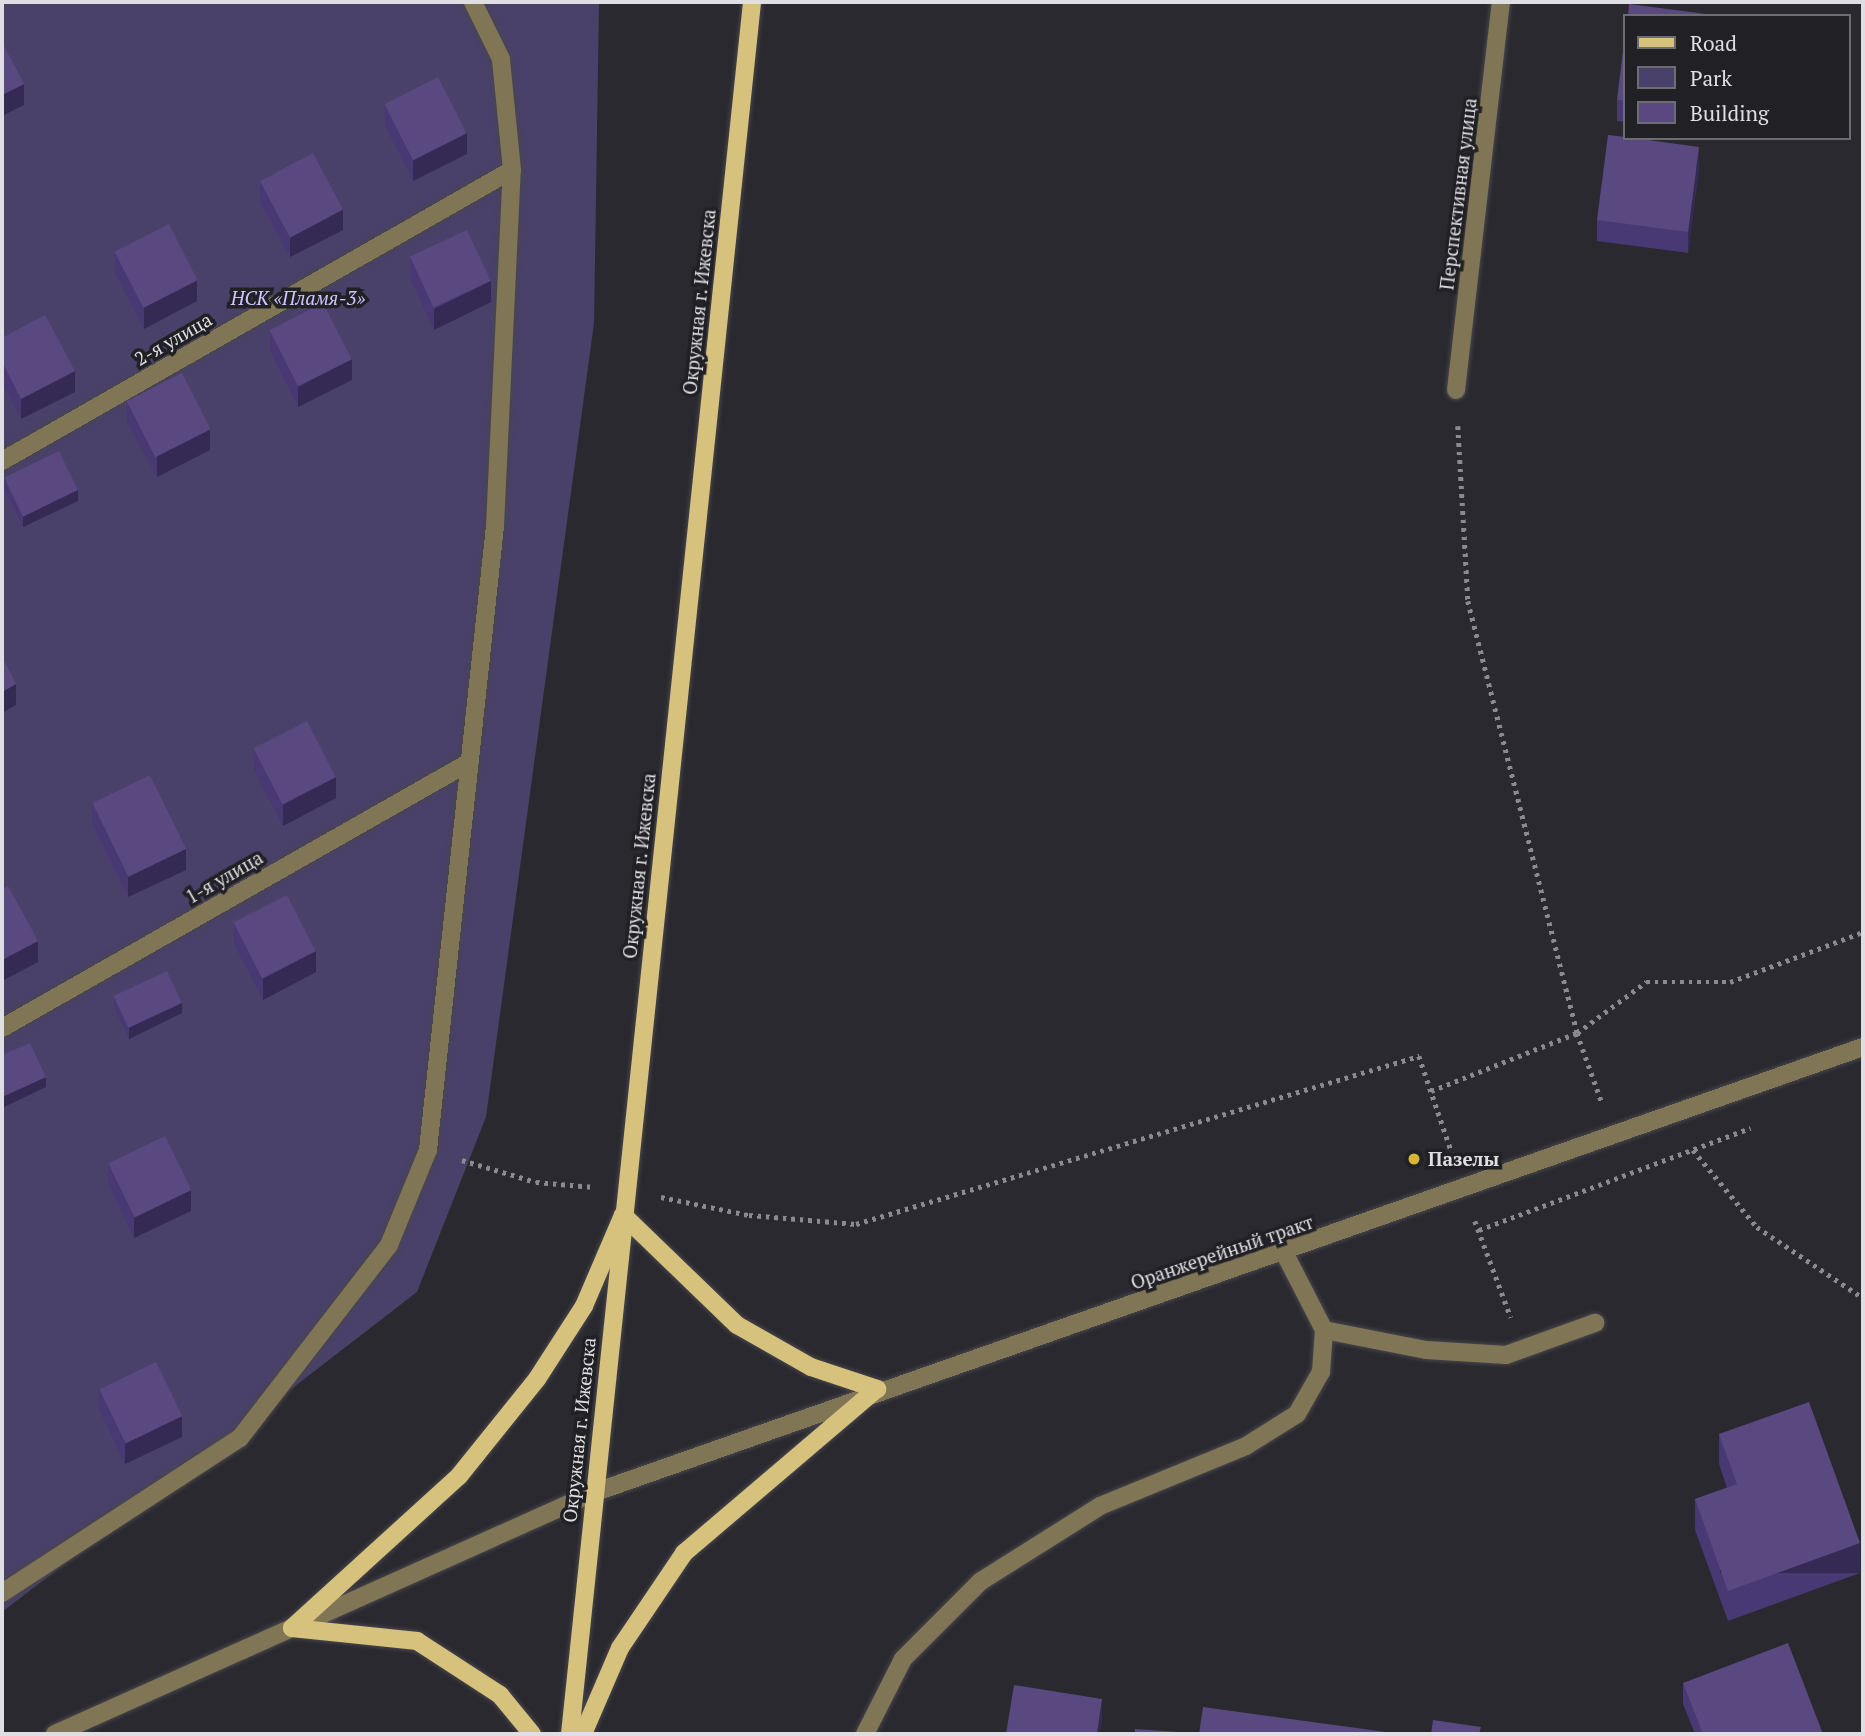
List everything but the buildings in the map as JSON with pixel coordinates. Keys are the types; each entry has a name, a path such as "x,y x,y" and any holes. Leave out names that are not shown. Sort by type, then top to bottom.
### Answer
{"main road":[{"name":"Окружная г. Ижевска","path":"570,1734 593,1493 752,2"},
{"path":"292,1628 459,1476 537,1380 584,1306 623,1215 737,1325 811,1367 877,1390"},
{"path":"583,1734 620,1648 684,1553 877,1390"},
{"path":"292,1628 417,1641 500,1695 532,1734"}],"street":[{"path":"2,1593 240,1438 389,1245 428,1150 495,526 512,170 501,59 473,2"},
{"name":"Перспективная улица","path":"1456,390 1501,2"},
{"name":"2-я улица","path":"2,461 512,170"},
{"name":"1-я улица","path":"2,1028 468,763"},
{"name":"Оранжерейный тракт","path":"55,1734 593,1493 877,1390 1285,1254 1863,1047"},
{"path":"865,1734 903,1659 981,1581 1100,1506 1247,1446 1297,1414 1321,1373 1324,1330 1285,1254"},
{"path":"1324,1330 1426,1350 1506,1354 1595,1323"}],"path":[{"path":"1456,390 1468,601 1577,1033 1614,1136"},
{"path":"1431,1091 1577,1033 1646,982 1730,982 1863,932"},
{"path":"428,1150 536,1182 626,1190 749,1215 856,1224 1419,1056 1522,1349"},
{"path":"1665,1117 1757,1227 1863,1298"},
{"path":"1479,1230 1758,1126"}],"green space":[{"name":"НСК «Пламя-3»","path":"2,2 599,2 594,323 486,1117 417,1292 2,1612"}],"place":[{"name":"Пазелы","path":"1414,1159"}]}
